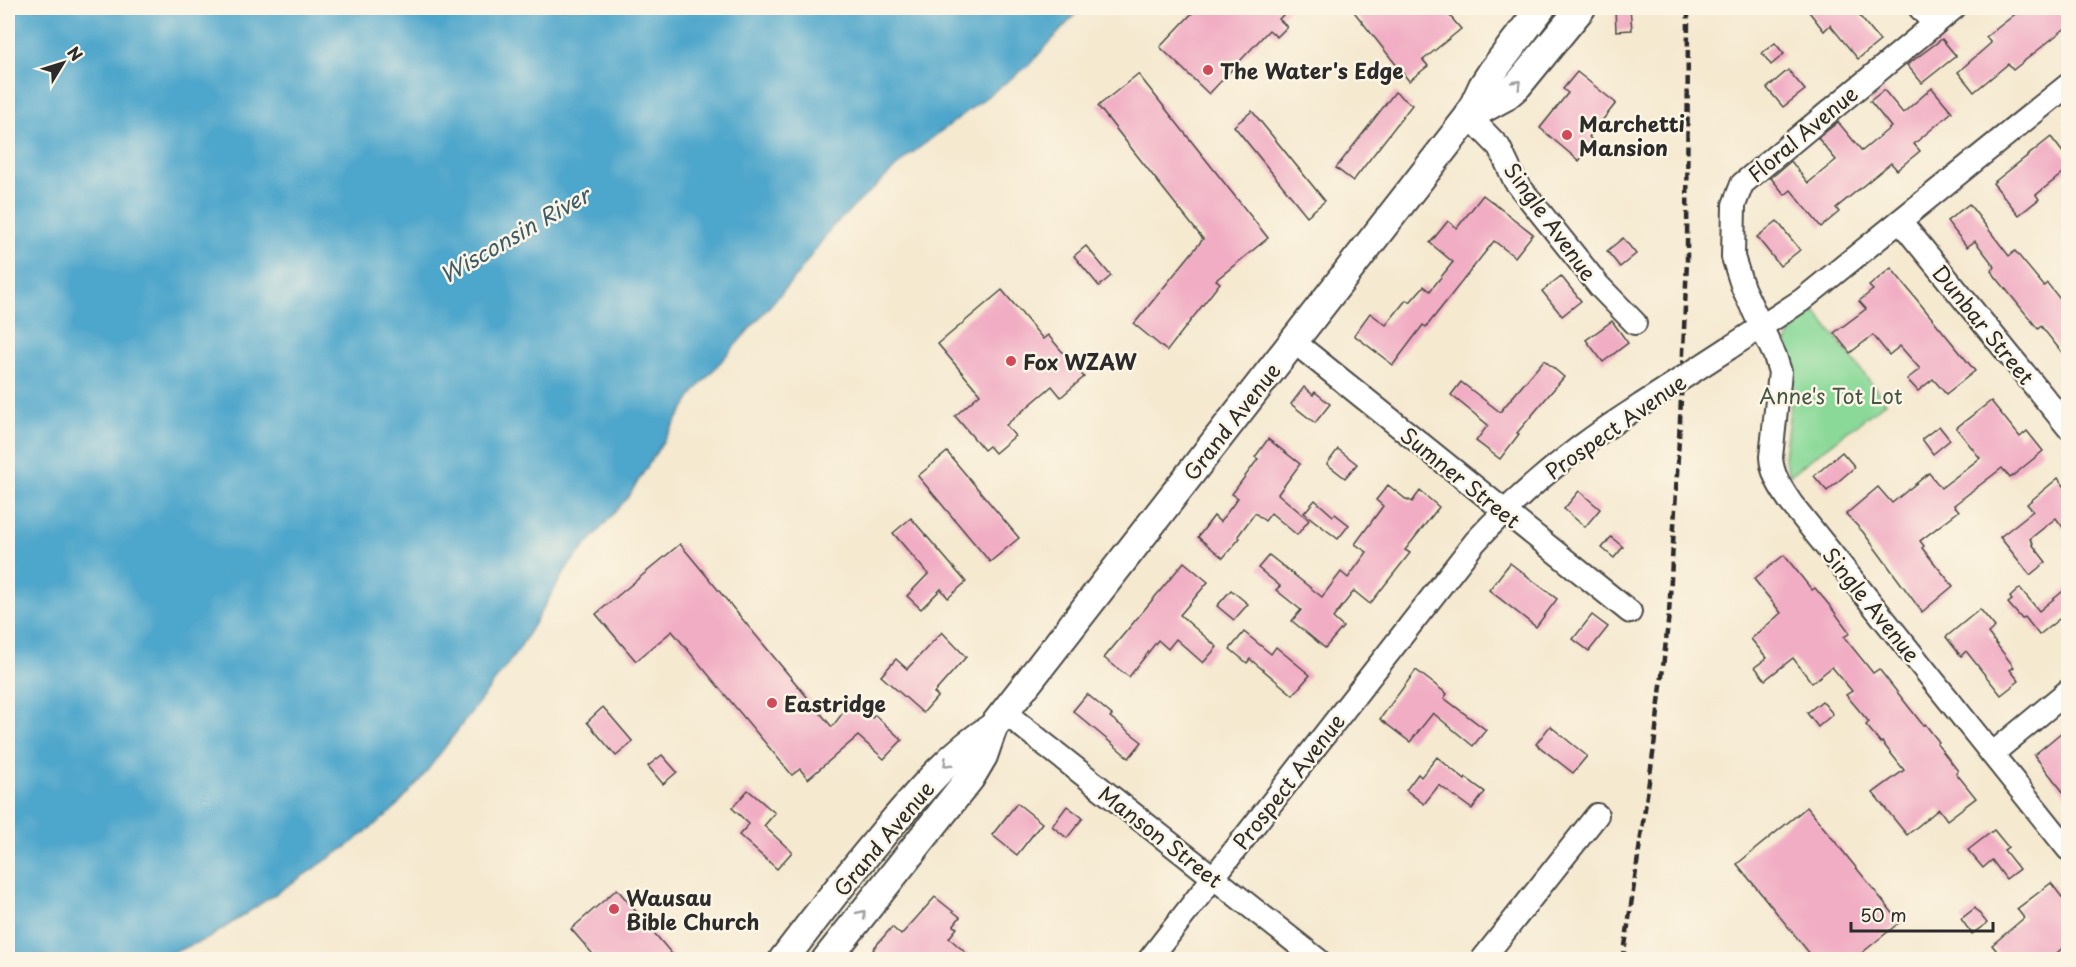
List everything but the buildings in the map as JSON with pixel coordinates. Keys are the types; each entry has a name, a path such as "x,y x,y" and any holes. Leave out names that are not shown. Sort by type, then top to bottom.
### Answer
{"main road":[{"name":"Grand Avenue","path":"783,960 855,868 919,792 954,756 999,719 1469,116 1492,72 1541,8"},
{"name":"Grand Avenue","path":"1469,116 1504,98 1581,8"},
{"name":"Grand Avenue","path":"826,960 970,778 983,756 999,719"}],"street":[{"name":"Floral Avenue","path":"1761,327 1743,288 1733,257 1734,205 1742,184 1927,16 1954,8"},
{"name":"Prospect Avenue","path":"1149,960 1468,550 1504,511 1558,463 1598,433 1802,300 2068,85"},
{"name":"Single Avenue","path":"1469,116 1499,147 1515,181 1587,271 1635,323"},
{"name":"Dunbar Street","path":"1900,221 2068,427"},
{"name":"Single Avenue","path":"1761,327 1780,372 1771,447 1771,463 1775,477 1791,503 2068,849"},
{"name":"Sumner Street","path":"1293,341 1630,612"},
{"path":"1992,754 2068,691"},
{"name":"Manson Street","path":"999,719 1214,877 1318,960"},
{"path":"1482,960 1597,815"}],"green space":[{"name":"Anne's Tot Lot","path":"1815,311 1886,402 1790,475 1784,458 1791,401 1791,370 1787,344 1790,333"}],"water":[{"name":"Wisconsin River","path":"8,8 1081,8 1029,65 907,157 831,228 797,275 695,391 628,497 568,566 519,649 420,780 391,812 348,846 209,938 157,959 78,960 43,956 8,958"}],"railway":[{"path":"1623,960 1654,747 1669,614 1687,261 1688,8"}],"place":[{"name":"The Water's Edge","path":"1208,70"},
{"name":"Marchetti Mansion","path":"1567,135"},
{"name":"Fox WZAW","path":"1011,361"},
{"name":"Eastridge","path":"772,703"},
{"name":"Wausau Bible Church","path":"614,909"}]}
